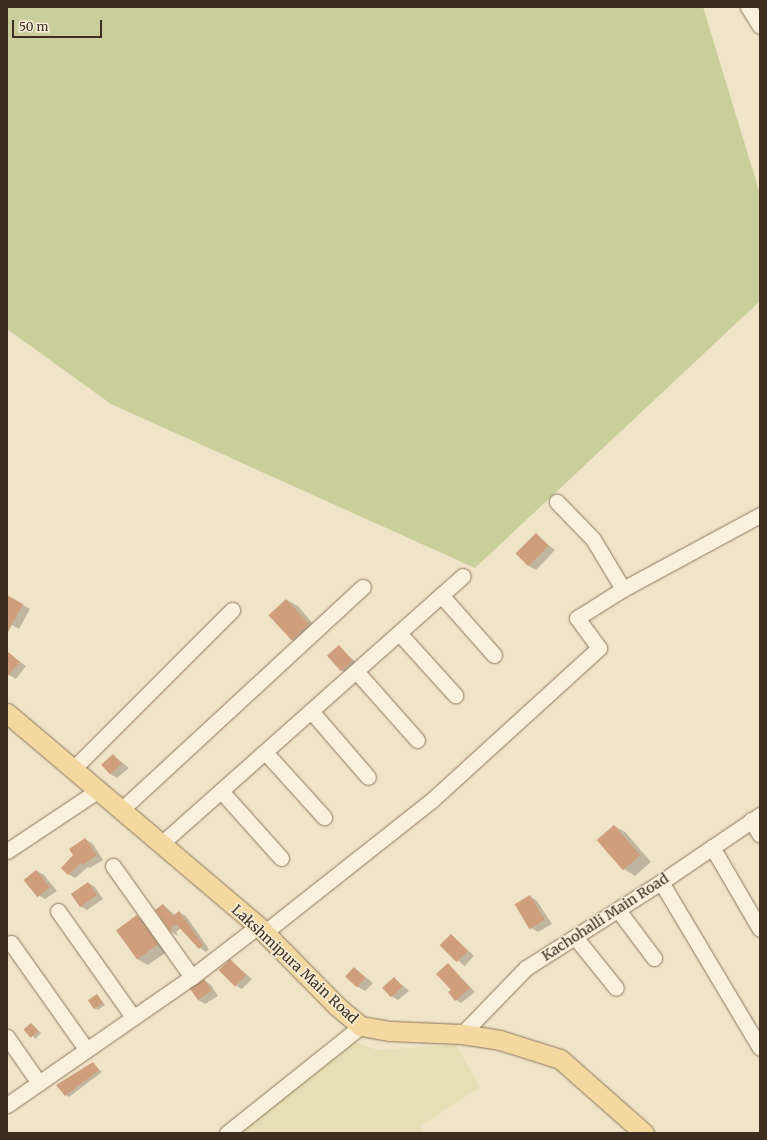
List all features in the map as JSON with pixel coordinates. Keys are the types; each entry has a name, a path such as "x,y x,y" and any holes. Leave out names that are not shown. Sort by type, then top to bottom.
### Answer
{"main road":[{"name":"Lakshmipura Main Road","path":"7,713 97,791 162,843 261,929 338,1007 361,1026 390,1031 462,1034 515,1043 560,1059 644,1133"}],"street":[{"path":"748,7 760,26"},
{"path":"557,502 593,539 623,589"},
{"path":"7,1106 86,1049 261,929 432,800 599,648 578,618 623,589 760,515"},
{"path":"162,843 463,576"},
{"path":"121,810 363,587"},
{"path":"441,595 494,655"},
{"path":"73,769 232,610"},
{"path":"399,633 455,695"},
{"path":"356,671 417,740"},
{"path":"311,711 368,777"},
{"path":"265,752 324,817"},
{"path":"7,851 97,791"},
{"path":"221,791 281,858"},
{"path":"756,817 760,835"},
{"name":"Kachohalli Main Road","path":"462,1034 526,968 661,882 756,817"},
{"path":"712,847 760,929"},
{"path":"113,866 192,977"},
{"path":"661,882 760,1048"},
{"path":"618,910 654,958"},
{"path":"58,911 133,1017"},
{"path":"575,937 616,988"},
{"path":"11,943 86,1049"},
{"path":"227,1133 361,1026"},
{"path":"7,1038 39,1083"}],"shaded area":[{"path":"349,1040 377,1050 456,1045 480,1087 420,1126 425,1133 228,1133"}],"green space":[{"path":"7,7 703,7 760,194 760,301 475,568 111,404 7,329"}],"building":[{"path":"536,533 549,546 528,566 515,554"},
{"path":"7,595 23,604 7,634"},
{"path":"286,599 309,624 292,640 268,615"},
{"path":"339,645 353,661 341,671 327,655"},
{"path":"7,651 20,662 7,677"},
{"path":"113,754 122,764 110,774 101,765"},
{"path":"614,825 640,855 623,870 597,840"},
{"path":"85,838 97,855 83,865 81,863 68,875 61,868 73,855 69,849"},
{"path":"36,870 50,887 37,897 24,880"},
{"path":"88,882 97,895 80,907 71,894"},
{"path":"530,895 545,920 530,929 515,904"},
{"path":"163,904 173,916 179,911 203,945 199,949 176,924 171,928 172,934 155,910"},
{"path":"137,915 158,944 137,959 116,930"},
{"path":"451,934 468,951 457,962 440,945"},
{"path":"230,959 246,975 235,987 219,970"},
{"path":"448,963 470,988 455,1001 448,992 451,990 436,974"},
{"path":"354,967 366,978 357,987 345,977"},
{"path":"394,977 403,987 391,997 382,988"},
{"path":"204,979 212,991 198,1000 190,989"},
{"path":"97,994 103,1003 94,1009 88,1000"},
{"path":"31,1023 38,1031 31,1038 23,1030"},
{"path":"93,1062 99,1070 65,1096 56,1085"}]}
